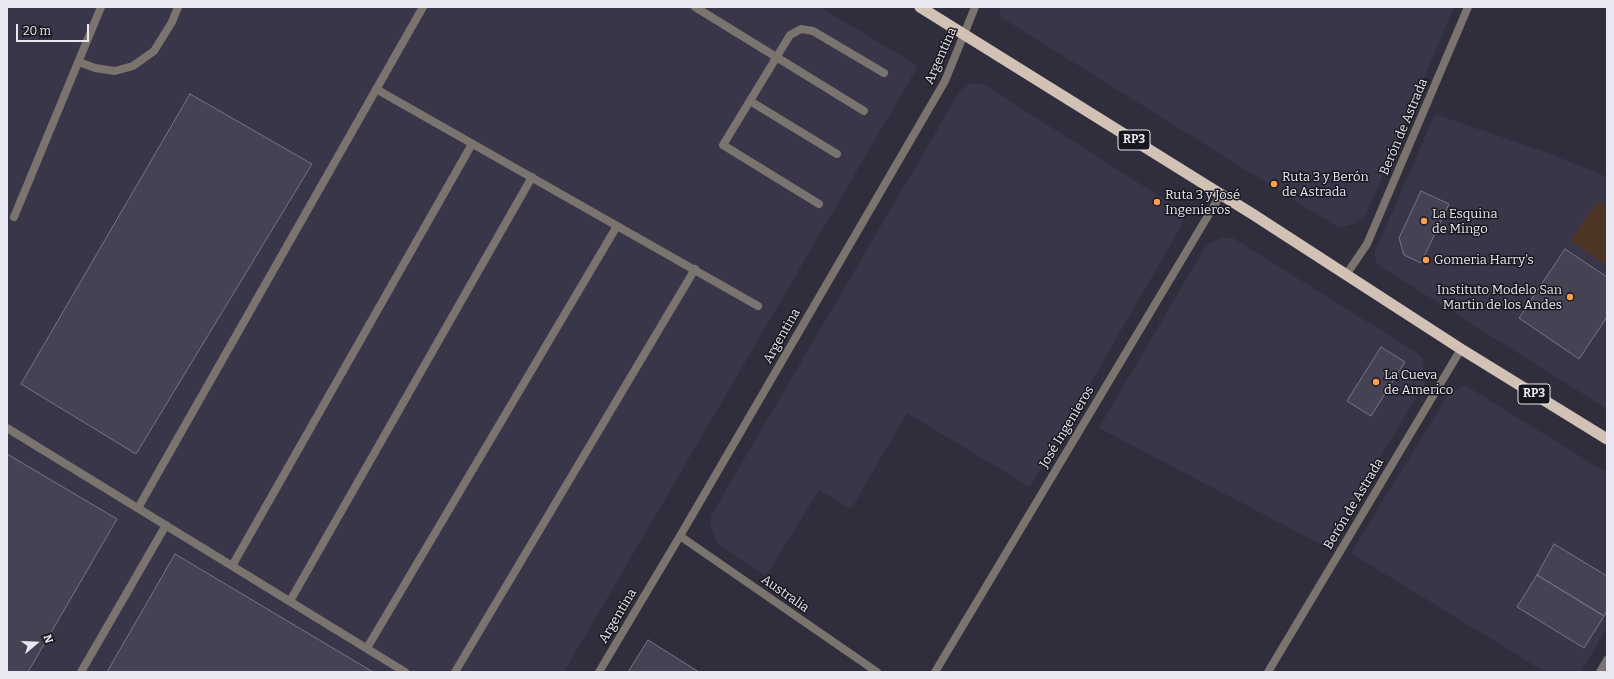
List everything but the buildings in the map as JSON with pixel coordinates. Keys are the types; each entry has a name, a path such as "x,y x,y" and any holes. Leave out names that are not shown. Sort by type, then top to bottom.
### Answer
{"highway":[{"name":"RP3","path":"920,7 1221,194 1461,349 1607,439"}],"street":[{"path":"14,217 101,7"},
{"path":"79,62 95,68 115,71 133,66 154,51 172,22 178,7"},
{"path":"138,508 423,7"},
{"path":"695,7 864,111"},
{"name":"Argentina","path":"599,672 680,536 944,81 975,7"},
{"name":"Berón de Astrada","path":"1346,275 1367,244 1468,7"},
{"path":"819,204 723,145 790,35 801,30 813,31 884,73"},
{"path":"376,89 758,306"},
{"path":"750,101 837,154"},
{"path":"232,566 472,144"},
{"path":"290,601 532,177"},
{"name":"José Ingenieros","path":"934,672 1221,194"},
{"path":"367,648 617,226"},
{"path":"455,672 695,270"},
{"name":"Berón de Astrada","path":"1268,672 1461,349"},
{"path":"7,428 405,672"},
{"path":"81,672 166,525"},
{"name":"Australia","path":"680,536 877,672"},
{"path":"1600,672 1607,660"}],"shaded area":[{"path":"7,7 820,7 918,66 564,672 7,672"},
{"path":"999,7 1454,7 1366,215 1354,224 1339,228 1001,17"},
{"path":"970,83 983,84 1176,207 1184,216 1182,225 1030,487 907,413 851,509 819,490 766,576 717,543 710,523 712,514 960,91"},
{"path":"1435,114 1545,152 1607,177 1607,409 1383,268 1376,262 1375,252"},
{"path":"1598,201 1607,207 1607,265 1570,241"},
{"path":"1223,238 1233,238 1416,352 1423,360 1425,374 1424,385 1326,547 1099,428 1204,249 1211,242"},
{"path":"1465,385 1607,473 1607,627 1581,672 1545,672 1351,553 1449,393"}],"place":[{"name":"Ruta 3 y Berón de Astrada","path":"1274,184"},
{"name":"Ruta 3 y José Ingenieros","path":"1157,202"},
{"name":"La Esquina de Mingo","path":"1424,221"},
{"name":"Gomeria Harry's","path":"1426,260"},
{"name":"Instituto Modelo San Martin de los Andes","path":"1570,297"},
{"name":"La Cueva de Americo","path":"1376,382"}]}
